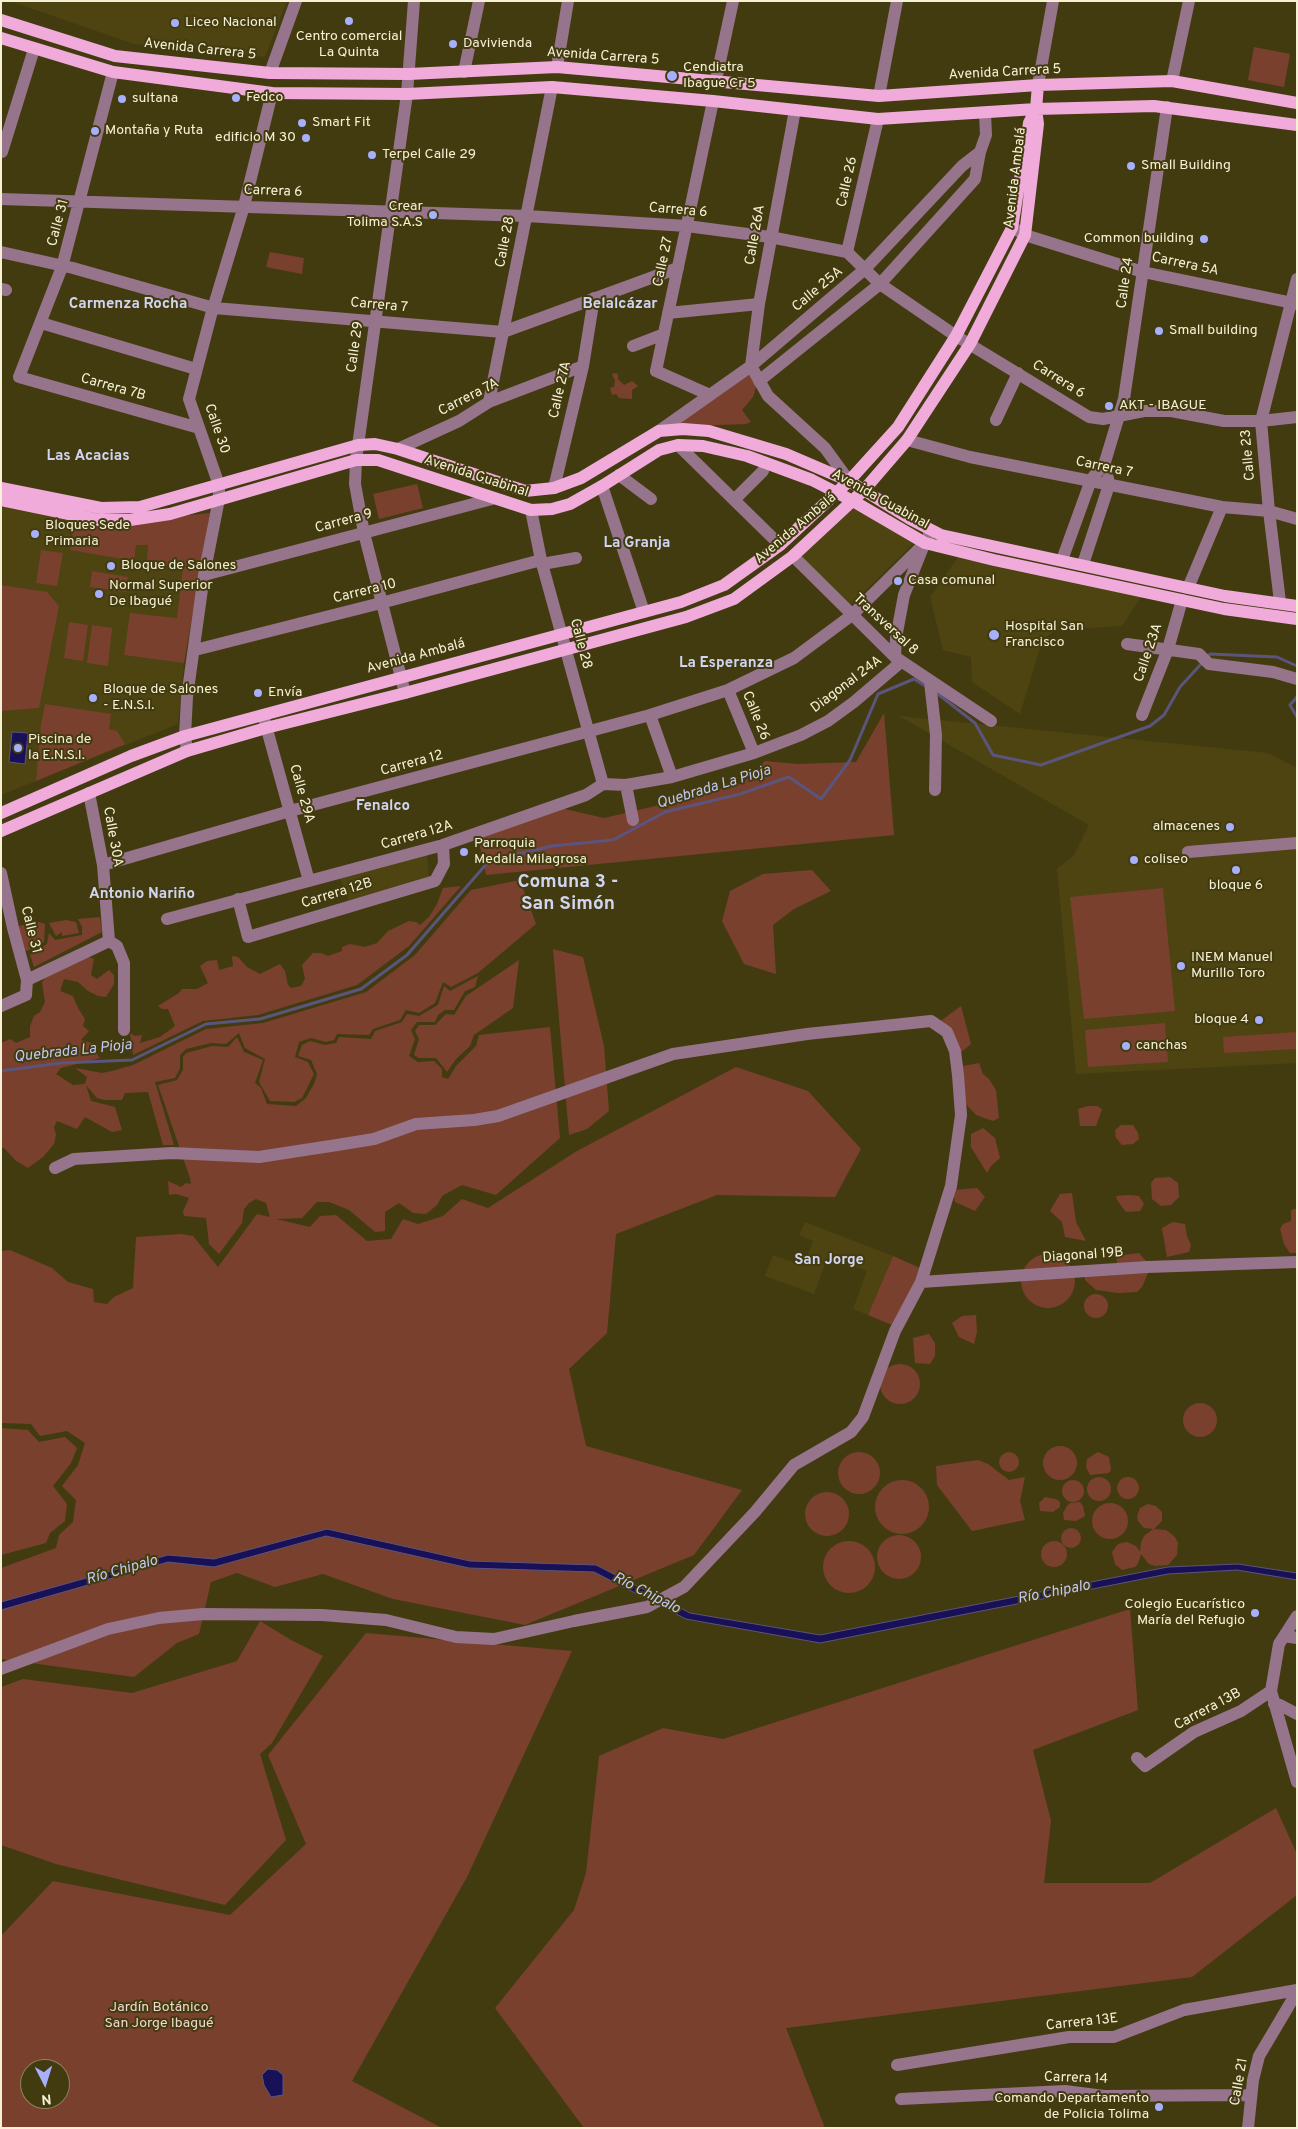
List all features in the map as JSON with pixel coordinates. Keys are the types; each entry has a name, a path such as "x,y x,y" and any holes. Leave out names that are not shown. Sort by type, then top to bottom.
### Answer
{"main road":[{"name":"Avenida Carrera 5","path":"1,20 115,56 270,73 409,74 557,67 879,96 1038,85 1172,81 1297,102"},
{"path":"1,38 113,72 272,93 407,94 552,88 713,101 878,119 1036,109 1154,106 1297,125"},
{"path":"1036,109 1038,85"},
{"name":"Avenida Ambalá","path":"1,813 131,756 185,736 681,602 724,585 780,545 849,481 898,427 956,336 1012,228 1029,124 1036,109"},
{"name":"Avenida Ambalá","path":"1,832 187,752 266,728 405,693 686,617 734,598 793,556 864,490 907,440 970,344 1025,235 1038,124 1036,109"},
{"name":"Avenida Guabinal","path":"1,488 101,508 140,507 358,445 375,444 398,449 525,491 554,488 581,478 659,431 683,429 709,430 771,449 849,481 931,531 941,535 1082,564 1185,594 1224,609 1297,619"},
{"name":"Avenida Guabinal","path":"1,500 98,520 130,520 170,514 356,460 378,460 531,510 552,509 570,504 659,450 678,445 703,446 747,456 809,479 838,492 925,543 994,560 1185,594 1225,596 1280,602 1297,606"}],"street":[{"path":"270,73 296,1"},
{"name":"Calle 29","path":"405,693 364,533 355,484 358,445 407,94 414,1"},
{"path":"464,72 479,1"},
{"path":"557,67 568,1"},
{"path":"716,80 733,1"},
{"path":"879,96 897,1"},
{"path":"1038,85 1054,1"},
{"path":"1172,81 1190,1"},
{"path":"2,152 5,131 34,49"},
{"name":"Calle 31","path":"18,377 66,266 113,72"},
{"name":"Calle 28","path":"488,402 552,88"},
{"name":"Calle 30","path":"187,752 185,736 187,697 204,575 219,499 220,484 189,399 244,206 272,93"},
{"name":"Calle 27","path":"710,395 656,370 713,101"},
{"name":"Calle 24","path":"1062,560 1091,480 1105,462 1124,399 1167,107"},
{"name":"Calle 26A","path":"751,366 770,237 795,110"},
{"path":"759,381 880,284 975,179 980,152 986,135 985,112"},
{"name":"Calle 26","path":"848,252 878,119"},
{"name":"Calle 25A","path":"659,431 751,366 865,270 962,166 980,152"},
{"name":"Carrera 6","path":"1,199 527,216 687,226 770,237 848,252 880,284 956,336 1088,417 1103,420 1144,411 1171,411 1224,421 1261,421 1297,417"},
{"name":"Carrera 5A","path":"1012,228 1025,235 1143,272 1294,304"},
{"name":"Carrera 7","path":"1,244 66,266 214,308 503,332 678,268"},
{"name":"Carrera 7","path":"1,252 66,266"},
{"name":"Calle 23","path":"1280,602 1261,421 1294,304 1297,279"},
{"name":"Calle 27A","path":"554,488 583,366 594,298"},
{"path":"668,313 759,304"},
{"path":"41,322 196,369"},
{"path":"632,346 664,334"},
{"name":"Carrera 7A","path":"398,449 459,421 488,402 583,366"},
{"path":"751,366 768,396 825,448 849,481"},
{"path":"996,420 1018,373"},
{"name":"Carrera 7B","path":"18,377 199,428"},
{"name":"Carrera 7","path":"907,440 970,457 1222,507 1269,511 1297,519"},
{"path":"678,445 780,545"},
{"name":"Calle 24","path":"1082,564 1109,485 1105,462"},
{"path":"734,500 763,471"},
{"path":"619,476 651,499"},
{"path":"602,486 644,612"},
{"name":"Carrera 9","path":"204,575 492,498"},
{"name":"Calle 23A","path":"1142,715 1168,649 1185,594 1222,507"},
{"name":"Calle 28","path":"531,510 541,562 603,784"},
{"path":"898,659 896,638 904,595 931,531"},
{"name":"Carrera 12","path":"103,865 290,811 650,715 728,690 794,658 852,615 925,543"},
{"name":"Transversal 8","path":"793,556 898,659 991,722"},
{"name":"Carrera 10","path":"195,650 541,562 576,558"},
{"path":"1128,644 1168,649 1205,660 1273,672 1297,680"},
{"name":"Diagonal 24A","path":"754,753 801,735 828,721 878,682 898,659"},
{"path":"930,682 936,735 935,790"},
{"name":"Calle 26","path":"728,690 754,753"},
{"name":"Calle 29A","path":"263,715 309,880"},
{"path":"650,715 670,772"},
{"path":"603,784 626,785 670,772 754,753"},
{"name":"Carrera 12A","path":"167,919 443,845 586,795 603,784"},
{"path":"626,785 633,820"},
{"name":"Calle 30A","path":"89,793 103,865 110,941 117,946 124,964 124,1030"},
{"path":"1188,852 1297,843"},
{"name":"Carrera 12B","path":"238,899 248,937 435,881 444,864 443,845"},
{"name":"Calle 31","path":"1,873 7,930 27,980 26,995 1,1006"},
{"path":"27,980 110,941"},
{"path":"1,1670 108,1629 159,1618 202,1614 322,1616 386,1620 456,1637 494,1639 574,1620 647,1607 684,1587 755,1512 794,1466 851,1432 863,1417 898,1326 922,1282 951,1186 961,1115 955,1051 947,1032 931,1021 807,1034 673,1054 498,1116 474,1120 416,1124 374,1139 259,1157 172,1154 74,1159 55,1168"},
{"name":"Diagonal 19B","path":"922,1282 1148,1267 1297,1262"},
{"path":"1297,1616 1290,1637 1279,1644 1271,1691 1274,1704 1293,1753 1297,1782"},
{"name":"Carrera 13B","path":"1138,1758 1145,1766 1194,1732 1241,1710 1271,1691"},
{"path":"1274,1704 1297,1714"},
{"name":"Carrera 13E","path":"897,2065 1076,2037 1114,2037 1184,2010 1297,1991"},
{"name":"Calle 21","path":"1248,2128 1250,2095 1259,2056 1297,1991"},
{"name":"Carrera 14","path":"900,2098 1065,2091 1104,2096 1250,2095"}],"shaded area":[{"name":"Liceo Nacional","path":"10,1 287,1 265,57 134,44"},
{"name":"Normal Superior De Ibagué","path":"1,503 99,525 210,513 184,663 178,724 1,795"},
{"path":"853,507 912,541 913,544 853,603 848,605 800,557"},
{"name":"Hospital San Francisco","path":"958,557 1141,597 1122,626 1055,630 1042,641 1020,714 972,682 971,657 943,650 930,597"},
{"name":"INEM Manuel Murillo Toro","path":"899,716 1268,753 1297,768 1297,1063 1076,1074 1057,869 1074,855 1089,825"},
{"path":"427,854 429,878 350,905 340,878"},
{"path":"805,1222 893,1256 868,1315 853,1309 867,1271 828,1256 814,1294 765,1276 773,1255 804,1266 813,1241 799,1235"}],"green space":[{"path":"1254,47 1290,54 1284,87 1248,80"},
{"path":"270,252 304,258 302,274 266,267"},
{"path":"752,372 757,384 753,397 742,410 751,422 746,424 693,426 671,424"},
{"path":"614,373 618,374 618,379 624,385 632,381 638,386 632,390 632,399 619,398 616,394 612,395 610,388 614,387 615,380 612,375"},
{"path":"417,484 423,508 379,519 373,494"},
{"path":"210,513 184,663 124,655 130,613 177,618 183,568 147,563 148,545 136,545 134,561 70,550 75,519 99,525"},
{"path":"41,550 63,553 57,586 36,583"},
{"path":"92,571 128,577 126,592 90,587"},
{"path":"1,585 47,592 59,606 39,708 1,711"},
{"path":"69,622 88,625 83,661 64,658"},
{"path":"92,625 112,628 108,666 87,663"},
{"path":"45,704 111,714 109,729 117,731 125,744 36,781 41,724"},
{"path":"884,713 894,835 486,875 478,837 556,807 604,818 664,804 743,783 765,761 798,764 856,762"},
{"path":"812,870 831,891 794,909 773,925 776,974 744,964 722,921 730,891 763,874"},
{"path":"520,880 536,924 478,973 451,987 443,982 435,1003 419,1013 406,1010 400,1020 373,1029 369,1035 337,1034 334,1040 326,1042 311,1038 299,1042 295,1057 308,1062 314,1074 302,1098 294,1102 270,1101 259,1082 265,1059 245,1048 239,1033 226,1044 211,1043 186,1049 180,1055 180,1068 175,1078 155,1082 174,1145 163,1145 148,1092 125,1093 122,1100 105,1100 97,1098 86,1085 91,1101 115,1107 122,1130 112,1132 85,1117 77,1129 57,1121 54,1127 56,1135 54,1144 43,1157 28,1168 16,1161 4,1148 1,1148 1,1043 10,1039 16,1043 30,1037 30,1026 34,1016 40,1012 45,1002 42,983 46,976 89,957 94,959 91,975 97,979 109,970 114,975 114,984 106,997 98,996 88,991 78,982 64,979 60,991 73,996 85,1019 83,1026 89,1031 81,1040 98,1045 95,1051 100,1058 61,1068 56,1074 73,1085 85,1084 87,1077 75,1068 102,1073 112,1071 133,1065 206,1029 263,1023 366,992 415,955 471,890"},
{"path":"461,886 409,946 357,985 258,1015 203,1021 133,1055 130,1033 135,1036 142,1035 140,1043 160,1037 175,1026 168,1009 162,1009 158,1006 179,993 182,989 197,989 208,983 200,966 207,961 217,960 219,970 233,966 232,956 238,957 247,967 260,974 280,964 285,971 288,985 291,988 301,986 305,979 302,965 313,953 321,953 328,956 342,951 342,947 350,944 365,947 377,943 388,931 409,921 420,925 429,917 437,904 443,888"},
{"path":"1163,888 1175,1011 1084,1019 1070,897"},
{"path":"100,917 102,932 34,967 30,955 47,944 49,933 55,940 82,935 82,927 78,919"},
{"path":"66,920 76,922 79,933 62,936 62,932 56,936 49,923"},
{"path":"39,922 45,924 44,942 24,951 14,927"},
{"path":"553,949 583,957 604,1046 609,1111 587,1129 569,1135"},
{"path":"519,960 513,1008 474,1035 470,1046 456,1059 447,1072 436,1058 419,1058 414,1055 419,1039 415,1031 419,1025 435,1025 446,1014 454,1015 466,996"},
{"path":"478,976 475,987 465,991 454,1010 445,1010 438,1015 435,1022 417,1022 411,1030 415,1039 409,1056 418,1062 434,1061 442,1069 442,1077 448,1079 456,1066 476,1046 479,1035 550,1027 560,1138 496,1195 462,1185 442,1196 437,1205 426,1214 413,1213 399,1203 385,1212 385,1231 375,1232 349,1210 329,1202 317,1202 302,1218 276,1219 310,1227 320,1216 336,1215 367,1241 391,1239 403,1219 418,1224 443,1216 462,1199 488,1208 577,1151 736,1067 808,1091 861,1149 835,1197 717,1195 616,1234 607,1333 569,1369 586,1446 742,1490 694,1555 525,1625 393,1599 323,1574 275,1587 237,1573 211,1582 199,1634 177,1643 134,1677 1,1659 1,1568 56,1548 59,1535 73,1522 76,1500 62,1486 78,1465 85,1443 67,1431 40,1436 31,1424 1,1423 1,1251 10,1250 52,1268 68,1282 93,1289 94,1302 107,1304 114,1297 133,1288 136,1237 181,1234 193,1236 218,1267 257,1214 270,1217 266,1203 256,1199 249,1203 244,1209 242,1223 219,1254 209,1244 206,1218 184,1216 183,1211 189,1198 176,1194 169,1195 168,1181 181,1187 186,1183 191,1184 158,1085 177,1080 183,1070 183,1057 186,1053 212,1046 228,1047 237,1037 244,1052 263,1060 255,1083 261,1088 267,1104 296,1106 306,1098 317,1074 311,1060 298,1056 302,1045 310,1041 325,1045 336,1043 339,1037 371,1039 375,1031 402,1022 407,1014 419,1016 438,1005 444,986 450,991"},
{"path":"961,1006 971,1044 960,1053 949,1039 931,1028"},
{"name":"canchas","path":"1165,1023 1168,1062 1088,1067 1085,1030"},
{"path":"1297,1032 1297,1049 1224,1053 1223,1037"},
{"path":"979,1063 983,1074 989,1079 996,1090 999,1118 993,1121 976,1115 965,1103 963,1066"},
{"path":"1097,1106 1102,1109 1096,1126 1080,1126 1078,1109"},
{"path":"1121,1125 1133,1125 1139,1139 1133,1144 1122,1145 1116,1138 1115,1130"},
{"path":"983,1128 995,1138 1000,1158 991,1166 987,1173 971,1147 971,1134"},
{"path":"1170,1177 1178,1183 1179,1197 1171,1205 1161,1206 1152,1199 1151,1183 1155,1178"},
{"path":"977,1188 985,1197 975,1211 955,1202 953,1190"},
{"path":"1072,1193 1076,1222 1086,1241 1065,1237 1062,1222 1050,1211 1060,1194"},
{"path":"1116,1196 1139,1196 1144,1204 1140,1211 1126,1212"},
{"path":"1297,1208 1297,1253 1290,1253 1284,1244 1280,1229 1283,1224 1291,1221 1291,1210"},
{"path":"1173,1222 1185,1224 1191,1245 1189,1252 1167,1257 1162,1228"},
{"path":"1139,1253 1147,1262 1148,1273 1142,1287 1137,1292 1118,1293 1096,1290 1085,1280 1085,1277 1118,1269 1116,1256"},
{"path":"1048,1254 1058,1256 1067,1262 1073,1271 1075,1281 1073,1291 1067,1300 1058,1306 1048,1308 1038,1306 1029,1300 1023,1291 1021,1281 1023,1271 1029,1262 1038,1256"},
{"path":"893,1256 920,1268 916,1282 892,1325 868,1315"},
{"path":"1096,1294 1101,1295 1107,1301 1107,1311 1101,1317 1096,1318 1091,1317 1085,1311 1084,1306 1085,1301 1091,1295"},
{"path":"976,1315 977,1332 974,1344 959,1337 952,1323 962,1316"},
{"path":"929,1334 935,1343 935,1356 930,1364 915,1363 913,1338"},
{"path":"904,1364 911,1367 917,1373 920,1384 919,1392 911,1401 904,1404 896,1404 889,1401 881,1392 880,1380 883,1373 892,1365"},
{"path":"1200,1403 1207,1404 1212,1408 1216,1413 1216,1427 1212,1432 1207,1436 1200,1437 1193,1436 1188,1432 1184,1427 1183,1420 1184,1413 1188,1408 1193,1404"},
{"path":"1,1428 28,1430 39,1442 65,1437 77,1448 71,1463 53,1486 67,1504 65,1521 50,1533 46,1543 1,1555"},
{"path":"1060,1446 1067,1447 1072,1451 1076,1456 1076,1470 1072,1475 1067,1479 1060,1480 1053,1479 1048,1475 1044,1470 1043,1463 1044,1456 1048,1451 1053,1447"},
{"path":"863,1452 871,1455 877,1461 880,1473 877,1485 871,1491 855,1494 847,1491 841,1485 838,1469 841,1461 847,1455"},
{"path":"1009,1452 1016,1455 1019,1462 1016,1469 1009,1472 1002,1469 999,1462 1002,1455"},
{"path":"1098,1452 1109,1457 1111,1469 1109,1473 1090,1475 1086,1467 1087,1459"},
{"path":"978,1460 988,1464 1009,1480 1025,1477 1020,1501 1025,1520 972,1531 937,1485 936,1466"},
{"path":"1099,1477 1108,1480 1111,1489 1108,1498 1099,1501 1090,1498 1087,1489 1090,1480"},
{"path":"1128,1477 1136,1480 1139,1488 1136,1496 1128,1499 1120,1496 1117,1488 1120,1480"},
{"path":"902,1480 912,1482 921,1488 927,1497 929,1507 927,1517 921,1526 912,1532 902,1534 892,1532 883,1526 877,1517 875,1507 877,1497 883,1488 892,1482"},
{"path":"1073,1480 1083,1487 1084,1491 1077,1501 1073,1502 1063,1495 1062,1491 1069,1481"},
{"path":"831,1492 843,1498 848,1505 848,1523 843,1530 836,1535 823,1536 815,1533 808,1526 805,1510 808,1502 815,1495"},
{"path":"1045,1497 1056,1499 1060,1502 1060,1507 1053,1512 1040,1511 1039,1503"},
{"path":"1080,1502 1085,1516 1076,1521 1064,1520 1063,1513 1067,1506 1070,1503"},
{"path":"1110,1503 1122,1509 1128,1521 1122,1533 1110,1539 1098,1533 1092,1521 1098,1509"},
{"path":"1148,1504 1156,1506 1162,1512 1162,1521 1154,1529 1166,1530 1175,1537 1178,1543 1177,1555 1168,1565 1155,1566 1149,1564 1141,1554 1135,1567 1122,1570 1115,1564 1112,1552 1118,1544 1127,1542 1136,1546 1140,1552 1144,1536 1153,1529 1144,1528 1138,1521 1137,1516 1140,1508"},
{"path":"1071,1528 1078,1531 1081,1538 1078,1545 1071,1548 1064,1545 1061,1538 1064,1531"},
{"path":"903,1535 915,1541 920,1548 920,1566 915,1573 908,1578 895,1579 887,1576 880,1569 877,1553 880,1545 887,1538"},
{"path":"849,1541 859,1543 867,1549 873,1557 875,1567 873,1577 867,1585 859,1591 849,1593 839,1591 831,1585 825,1577 823,1567 825,1557 831,1549 839,1543"},
{"path":"1054,1541 1063,1545 1067,1554 1063,1563 1054,1567 1045,1563 1041,1554 1045,1545"},
{"path":"1130,1609 1138,1710 1033,1750 1051,1821 1044,1883 1150,1883 1276,1808 1297,1854 1297,1895 1192,1977 786,2028 825,2128 584,2128 495,2008 574,1910 586,1873 599,1756 663,1728 723,1739"},
{"path":"260,1621 291,1640 323,1656 272,1743 260,1754 286,1840 225,1905 56,1864 1,1845 1,1687 23,1679 132,1693 237,1661"},
{"name":"Jardín Botánico San Jorge Ibagué","path":"366,1633 572,1651 467,1877 352,2081 442,2128 1,2128 1,1936 53,1881 230,1915 306,1844 268,1755"}],"water":[{"name":"Piscina de la E.N.S.I.","path":"12,732 28,733 25,764 9,762"},
{"name":"Río Chipalo","path":"327,1529 470,1561 596,1565 690,1613 820,1635 1168,1567 1238,1564 1297,1573 1297,1580 1237,1570 1168,1574 820,1643 686,1619 594,1572 469,1568 326,1536 214,1567 168,1562 1,1610 1,1602 168,1555 214,1559"},
{"path":"268,2069 277,2070 283,2075 283,2095 271,2097 264,2085 262,2075"}],"waterway":[{"name":"Quebrada La Pioja","path":"1206,658 1210,654 1277,657 1297,666"},
{"name":"Quebrada La Pioja","path":"934,691 975,723 993,755 1041,765 1150,726 1164,715 1180,687 1202,663"},
{"name":"Quebrada La Pioja","path":"1,1071 61,1063 132,1060 206,1024 260,1019 361,989 407,955 489,861 552,846 613,840 665,812 740,794 789,777 821,799 850,760 878,694 914,679 927,687"},
{"name":"Quebrada La Pioja","path":"1297,697 1290,705 1297,717"}],"place":[{"name":"Centro comercial La Quinta","path":"349,21"},
{"name":"Liceo Nacional","path":"175,23"},
{"name":"Davivienda","path":"453,44"},
{"name":"Cendiatra Ibague Cr 5","path":"672,76"},
{"name":"Fedco","path":"236,98"},
{"name":"sultana","path":"122,99"},
{"name":"Smart Fit","path":"302,123"},
{"name":"Montaña y Ruta","path":"95,131"},
{"name":"edificio M 30","path":"306,138"},
{"name":"Terpel Calle 29","path":"372,155"},
{"name":"Small Building","path":"1131,166"},
{"name":"Crear Tolima S.A.S","path":"433,215"},
{"name":"Common building","path":"1204,239"},
{"name":"Small building","path":"1159,331"},
{"name":"AKT - IBAGUE","path":"1109,406"},
{"name":"Bloques Sede Primaria","path":"35,534"},
{"name":"Bloque de Salones","path":"111,566"},
{"name":"Casa comunal","path":"898,581"},
{"name":"Normal Superior De Ibagué","path":"99,594"},
{"name":"Hospital San Francisco","path":"994,635"},
{"name":"Envía","path":"258,693"},
{"name":"Bloque de Salones - E.N.S.I.","path":"93,698"},
{"name":"Piscina de la E.N.S.I.","path":"18,748"},
{"name":"almacenes","path":"1230,827"},
{"name":"Parroquia Medalla Milagrosa","path":"464,852"},
{"name":"coliseo","path":"1134,860"},
{"name":"bloque 6","path":"1236,870"},
{"name":"INEM Manuel Murillo Toro","path":"1181,966"},
{"name":"bloque 4","path":"1259,1020"},
{"name":"canchas","path":"1126,1046"},
{"name":"Colegio Eucarístico María del Refugio","path":"1255,1613"},
{"name":"Comando Departamento de Policia Tolima","path":"1159,2107"}],"district":[{"name":"Carmenza Rocha","path":"128,305"},
{"name":"Belalcázar","path":"620,305"},
{"name":"Las Acacias","path":"88,457"},
{"name":"La Granja","path":"637,544"},
{"name":"La Esperanza","path":"726,664"},
{"name":"Fenalco","path":"383,807"},
{"name":"Comuna 3 - San Simón","path":"568,894"},
{"name":"Antonio Nariño","path":"142,895"},
{"name":"San Jorge","path":"829,1261"}]}
